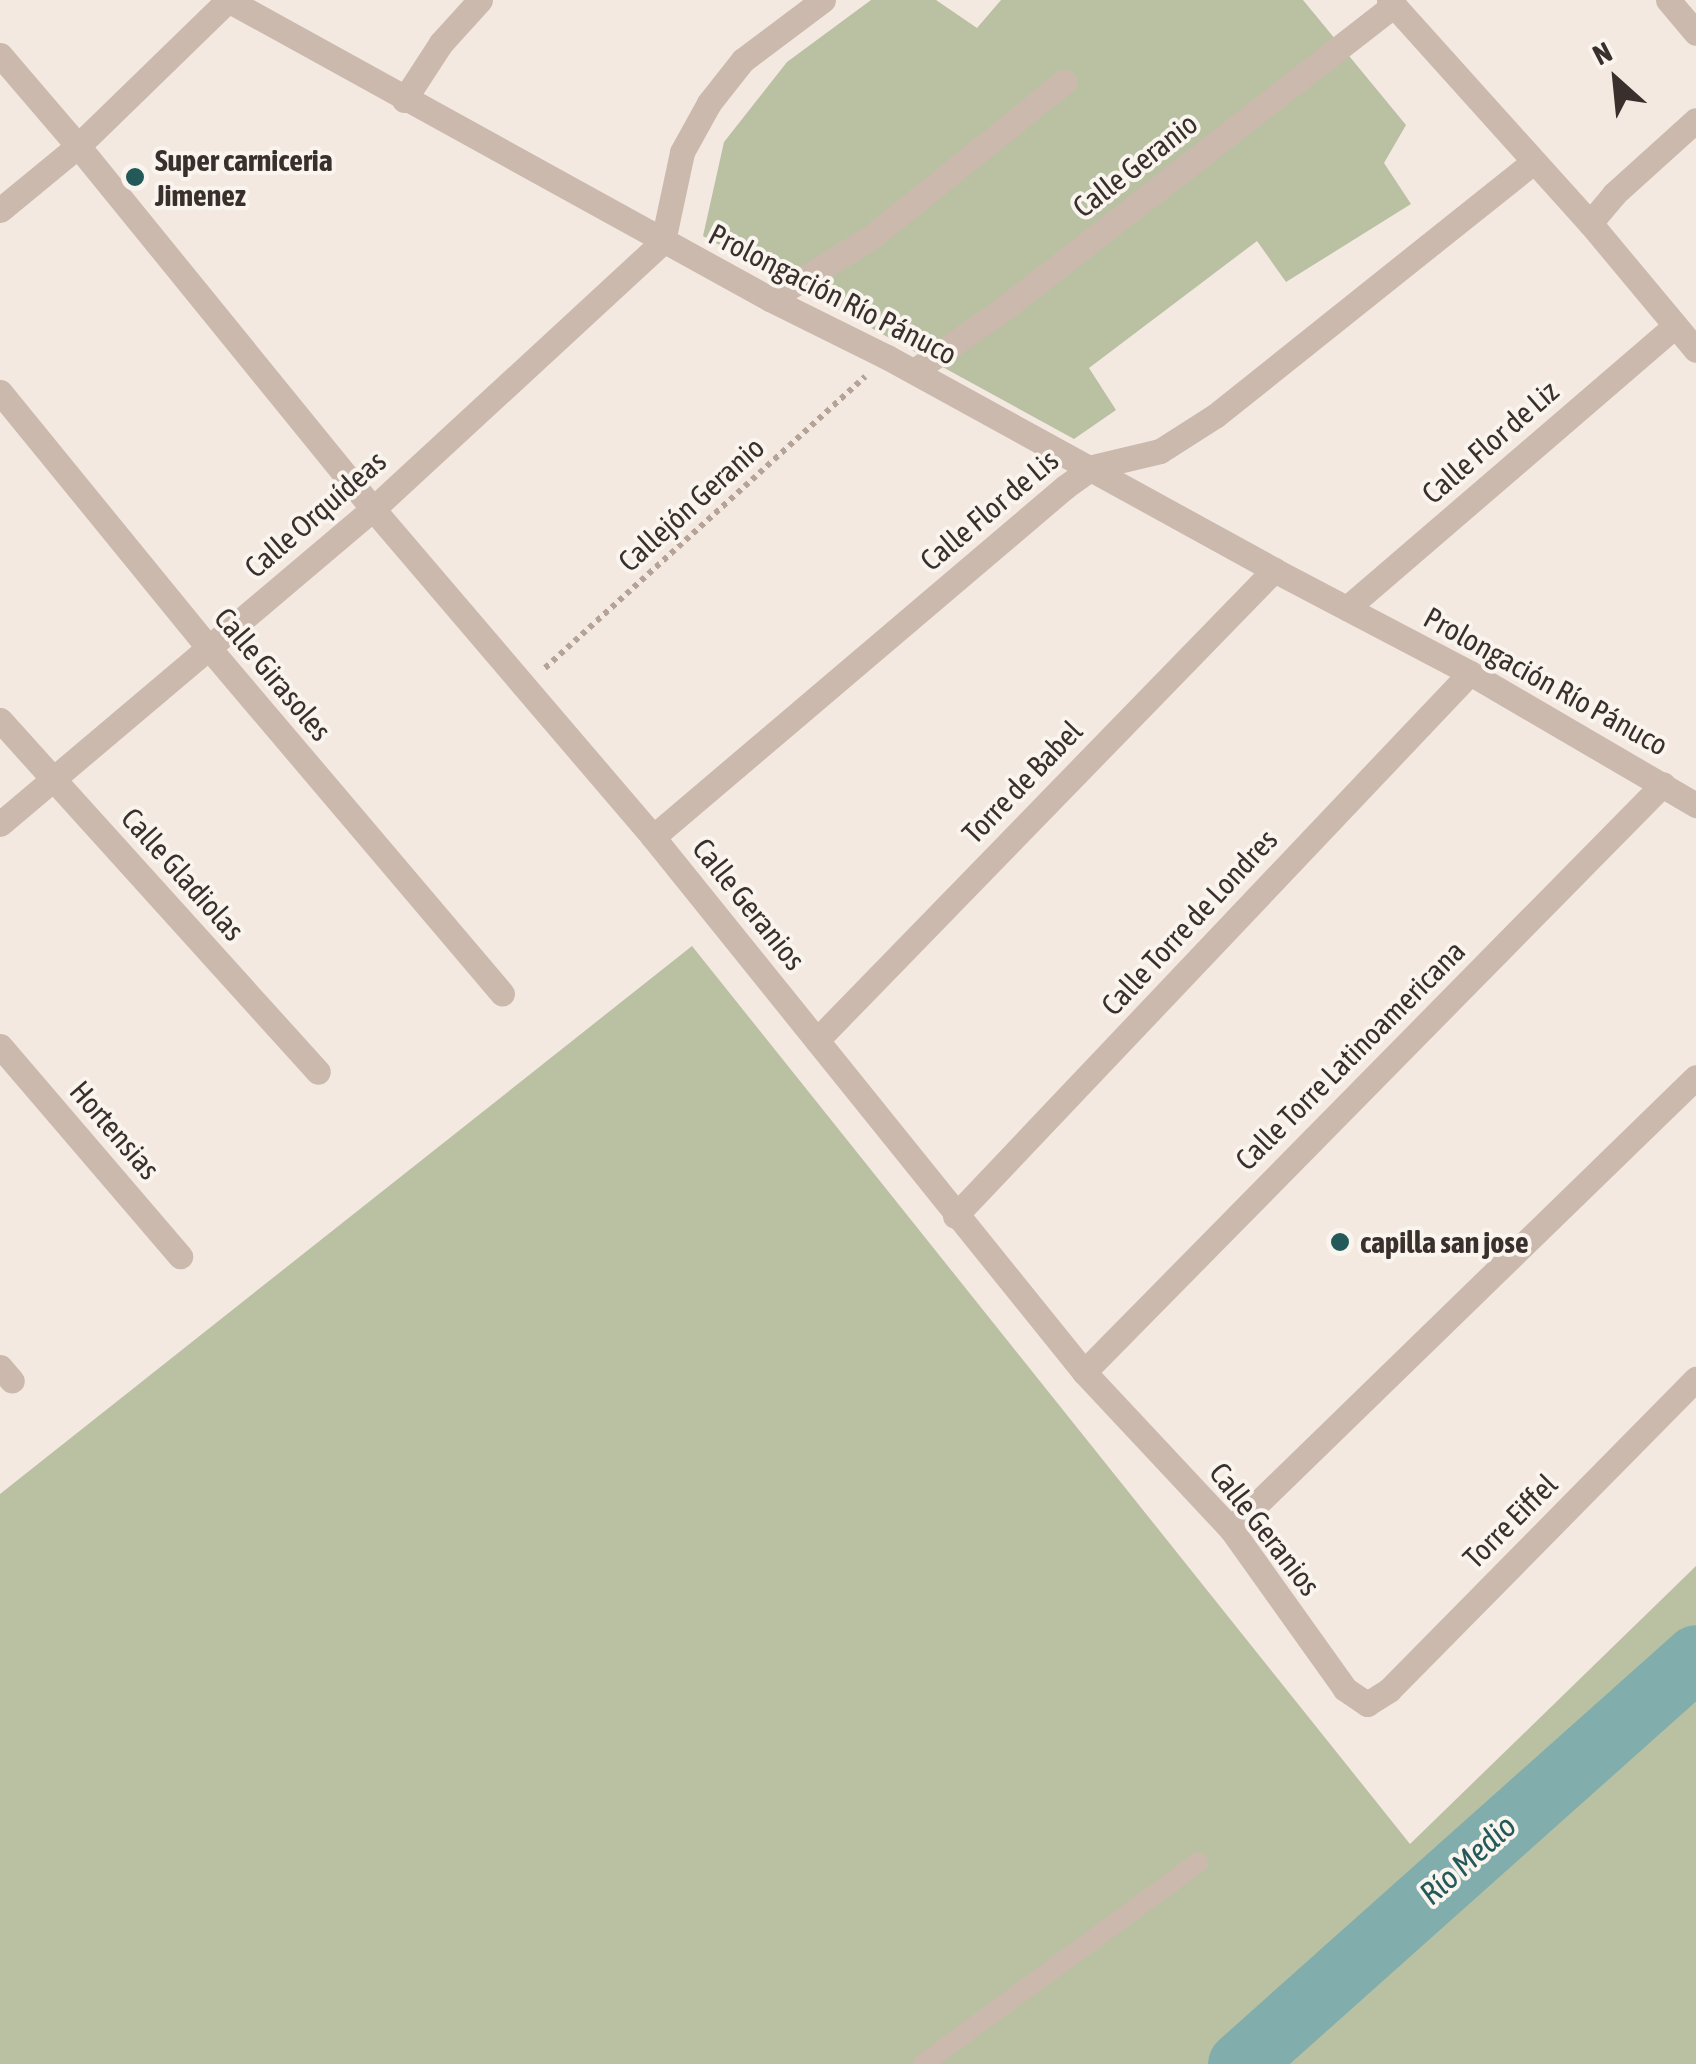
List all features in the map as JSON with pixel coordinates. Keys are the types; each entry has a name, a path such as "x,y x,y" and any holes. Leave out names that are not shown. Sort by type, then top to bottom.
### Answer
{"street":[{"name":"Prolongación Río Pánuco","path":"0,210 78,146 228,0 770,300 888,356 1274,570 1470,673 1696,805"},
{"path":"404,100 442,43 480,0"},
{"path":"663,242 682,152 709,104 743,60 823,0"},
{"path":"1668,0 1696,33"},
{"path":"1392,3 1532,164 1590,223 1696,350"},
{"name":"Calle Geranio","path":"914,371 998,313 1392,3"},
{"path":"0,55 78,146"},
{"path":"770,300 872,237 1064,82"},
{"path":"1590,223 1614,194 1696,120"},
{"name":"Calle Geranios","path":"78,146 372,509 652,836 1084,1372 1231,1530 1345,1689 1367,1704"},
{"name":"Calle Flor de Lis","path":"652,836 1093,467 1160,452 1215,416 1532,164"},
{"name":"Calle Orquídeas","path":"0,824 372,509 663,242"},
{"name":"Calle Flor de Liz","path":"1346,608 1676,326"},
{"name":"Calle Girasoles","path":"0,392 208,648 502,994"},
{"name":"Torre de Babel","path":"816,1040 1274,570"},
{"name":"Calle Torre de Londres","path":"955,1216 1470,673"},
{"name":"Calle Gladiolas","path":"0,720 318,1072"},
{"name":"Calle Torre Latinoamericana","path":"1084,1372 1663,784"},
{"name":"Hortensias","path":"0,1046 180,1256"},
{"path":"1231,1530 1696,1077"},
{"name":"Torre Eiffel","path":"1367,1704 1389,1690 1696,1380"}],"lane":[{"path":"923,2064 1198,1863"}],"path":[{"name":"Callejón Geranio","path":"527,687 888,356"}],"green space":[{"path":"871,0 936,0 977,28 1001,0 1303,0 1406,125 1384,163 1411,204 1286,282 1257,241 1089,368 1116,410 1074,439 703,236 724,142 787,62"},
{"path":"692,946 1410,1844 1696,1566 1696,2064 0,2064 0,1494"}],"waterway":[{"name":"Río Medio","path":"1240,2064 1696,1657"}],"place":[{"name":"Super carniceria Jimenez","path":"135,177"},
{"name":"capilla san jose","path":"1340,1242"}]}
